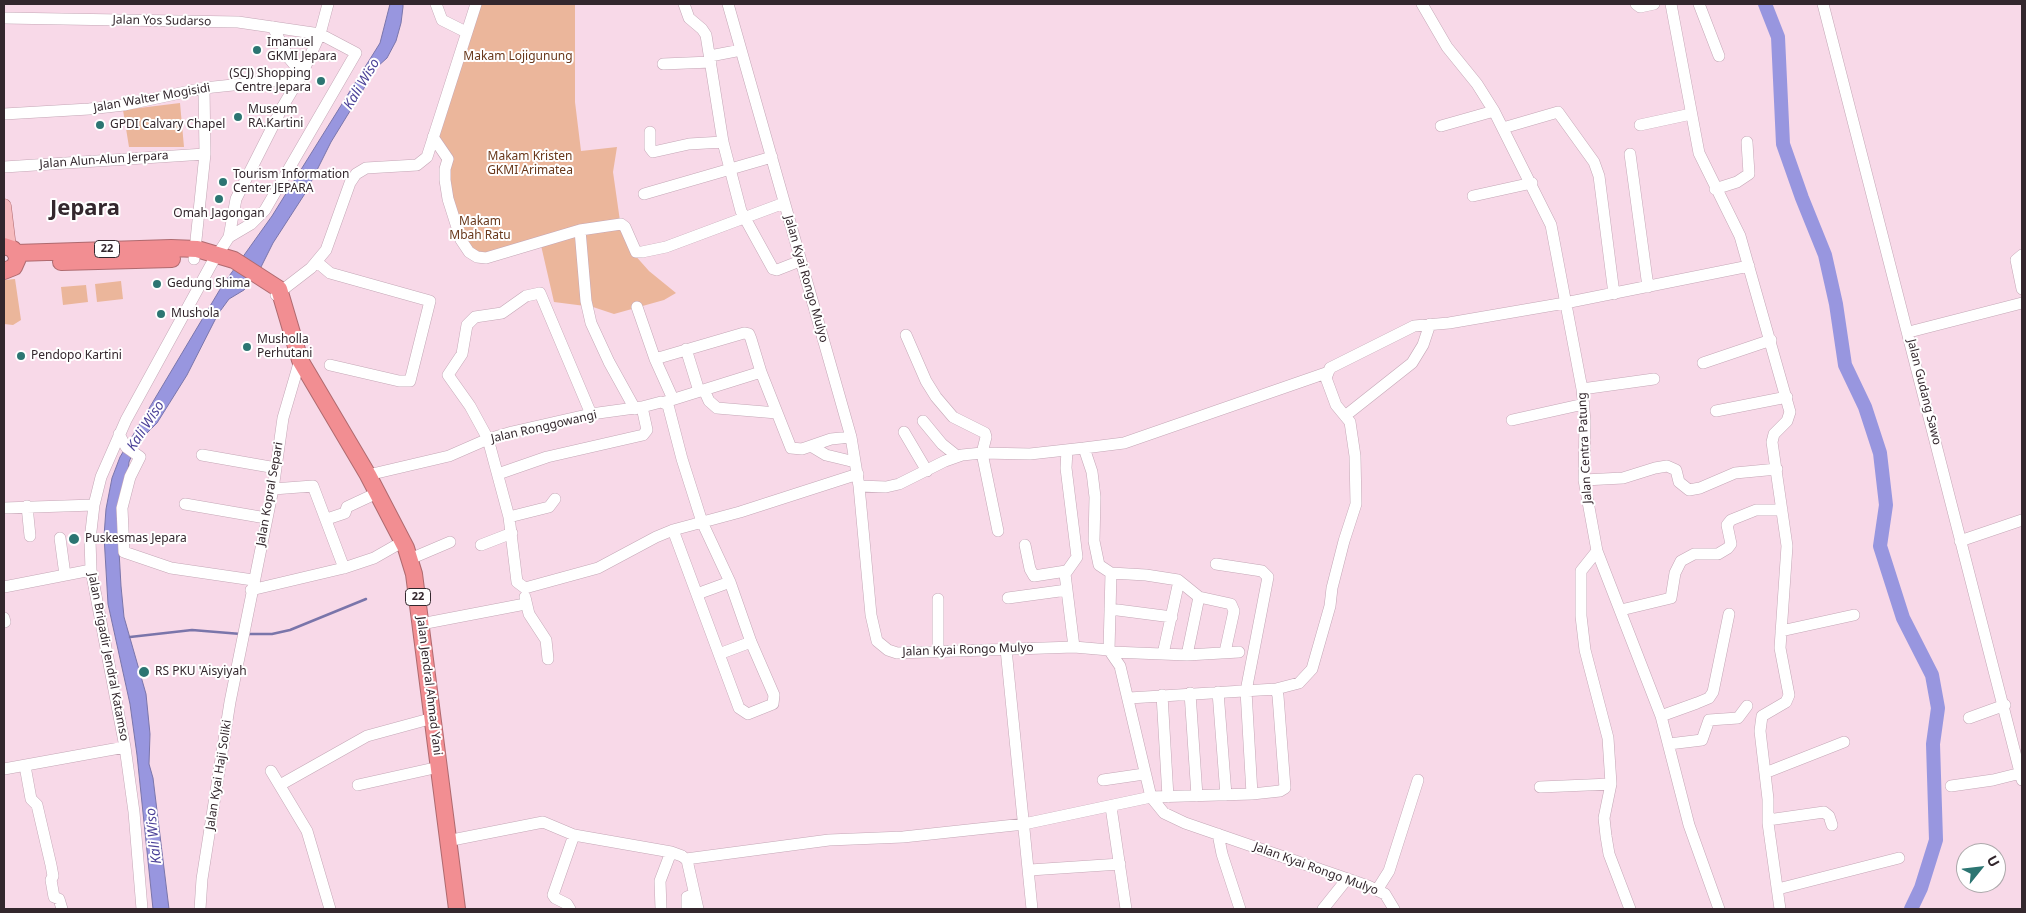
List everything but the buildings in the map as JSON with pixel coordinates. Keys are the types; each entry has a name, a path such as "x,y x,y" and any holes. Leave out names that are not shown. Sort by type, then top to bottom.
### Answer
{"highway":[{"name":"22","path":"10,256 196,254 215,259"},
{"name":"Jalan Jendral Ahmad Yani","path":"215,259 232,265 270,289 285,314 300,360 368,475 410,559 421,624 457,909"}],"main road":[{"path":"4,206 10,256"}],"street":[{"path":"229,237 236,199 301,76 320,34 328,4"},
{"path":"436,4 442,20 466,32"},
{"path":"270,289 317,262 326,250 350,183 356,174 366,168 418,164 427,157 476,4"},
{"path":"684,4 689,18 702,28 706,35 728,168 743,217 772,269 778,270 800,261"},
{"name":"Jalan Kyai Rongo Mulyo","path":"728,4 851,436 858,480 872,615 877,641 888,650 897,653 1074,647 1111,651 1120,666 1129,698 1144,774 1156,807 1170,817 1377,890 1385,894 1394,909"},
{"name":"Jalan Centra Patung","path":"1422,4 1447,47 1477,84 1504,128 1551,225 1582,389 1584,404 1584,480 1597,551 1661,716 1689,825 1718,909"},
{"path":"1636,4 1640,7 1654,4"},
{"path":"1671,4 1699,153 1715,189 1740,236 1787,397 1789,419 1772,437 1787,546 1787,568 1781,631 1782,664 1789,695 1786,702 1762,716 1760,731 1768,820 1780,909"},
{"path":"1699,4 1719,56"},
{"name":"Jalan Gudang Sawo","path":"1823,4 1909,332 1960,540 2005,705 2021,776"},
{"name":"Jalan Yos Sudarso","path":"4,18 238,22 320,34 356,53 313,132 265,210 256,220 229,237"},
{"path":"274,27 288,57 301,76"},
{"path":"663,64 711,59 742,50"},
{"name":"Jalan Walter Mogisidi","path":"4,114 66,112 115,106 204,88 301,76"},
{"path":"196,254 205,154 204,88"},
{"path":"1441,126 1494,111"},
{"path":"1504,128 1558,112 1590,157 1598,176 1614,294"},
{"path":"1640,125 1691,114"},
{"path":"650,132 650,148 654,152 689,144 723,142"},
{"path":"433,138 448,159 444,180 461,240 469,252 477,257 486,258 580,230 623,225 634,249 642,252 666,247 784,203"},
{"path":"1715,189 1737,182 1749,174 1747,142"},
{"name":"Jalan Alun-Alun Jerpara","path":"4,167 205,154"},
{"path":"1630,154 1648,287"},
{"path":"644,194 728,168 772,157"},
{"path":"1473,196 1532,183"},
{"path":"498,474 547,457 643,435 647,430 638,408 609,362 591,323 586,301 580,230"},
{"name":"Jalan Brigadir Jendral Katamso","path":"142,909 134,812 125,747 91,570 90,540 94,505 101,477 119,434 229,237"},
{"path":"2022,255 2016,260 2022,289"},
{"path":"317,262 330,273 427,298 430,302 410,381 399,381 330,364"},
{"path":"525,588 598,568 673,530 858,480 886,487 899,484 957,456 982,453 1030,454 1124,443 1326,372 1335,365 1414,326 1449,323 1565,303 1748,266"},
{"path":"525,588 517,582 509,517 488,439 470,406 448,373 462,354 467,325 472,319 479,316 502,313 526,296 540,293 543,296 591,414"},
{"path":"1909,332 2022,302"},
{"path":"637,308 669,401 682,459 702,522 730,582 751,642 775,698 773,704 748,714 741,711 673,530"},
{"path":"1345,416 1412,363 1425,341 1430,324"},
{"path":"655,359 747,333 791,448 798,449 831,439 851,436"},
{"path":"906,335 926,381 936,397 954,417 985,433 986,437 982,453 998,531"},
{"path":"1703,363 1771,340"},
{"path":"686,349 702,390 709,401 717,408 777,414"},
{"name":"Jalan Kopral Separi","path":"244,635 252,585 273,489 283,418 300,360"},
{"name":"Jalan Ronggowangi","path":"368,475 448,456 488,439 591,414 638,408 669,401 761,372"},
{"path":"1129,698 1276,689 1299,683 1312,669 1330,606 1332,588 1344,541 1356,504 1355,456 1350,422 1336,405 1326,378 1326,372"},
{"path":"1582,389 1654,379"},
{"path":"1716,411 1787,397"},
{"path":"1512,420 1584,404"},
{"path":"923,420 942,444 957,456"},
{"path":"904,432 927,471"},
{"path":"119,434 126,447 139,455 140,458 130,477 122,508 124,552 171,568 252,585 344,568 374,558 402,542"},
{"path":"810,446 826,455 855,462"},
{"path":"1084,448 1089,457 1093,480 1096,559 1098,565 1111,574 1146,575 1179,581 1199,597 1231,604 1234,608 1225,652"},
{"path":"1024,545 1030,569 1034,576 1066,571 1076,561 1066,468 1067,450"},
{"path":"202,455 276,468"},
{"path":"1584,480 1624,478 1667,466 1676,470 1679,482 1689,490 1700,488 1736,473 1777,470"},
{"path":"273,489 314,486 344,568"},
{"path":"327,519 345,513 347,507 377,493"},
{"path":"509,517 549,507 555,499"},
{"path":"185,504 266,518"},
{"path":"4,508 94,505"},
{"path":"27,506 30,536"},
{"path":"1621,610 1672,598 1675,573 1681,561 1694,554 1718,554 1728,548 1731,544 1727,525 1731,520 1756,510 1782,510"},
{"path":"1960,540 2022,520"},
{"path":"481,544 512,533"},
{"path":"60,538 65,575"},
{"path":"410,559 450,542"},
{"path":"1597,551 1581,571 1581,616 1585,650 1607,727 1611,784 1604,818 1606,836 1610,854 1630,909"},
{"path":"1216,564 1262,571 1268,576 1246,691 1252,794"},
{"path":"4,587 91,570"},
{"path":"1066,571 1074,647"},
{"path":"1111,574 1111,651 1187,655 1239,652"},
{"path":"1163,654 1179,581"},
{"path":"697,594 730,582"},
{"path":"525,588 525,604 529,614 546,640 548,659"},
{"path":"1008,598 1067,590"},
{"path":"1187,655 1199,597"},
{"path":"938,598 938,652"},
{"path":"421,624 525,604"},
{"path":"1110,609 1172,617"},
{"path":"1661,716 1703,700 1713,692 1729,614"},
{"path":"1781,631 1854,615"},
{"name":"Jalan Kyai Haji Soliki","path":"200,909 202,879 224,738 244,635"},
{"path":"719,654 751,642"},
{"path":"1006,649 1030,870 1032,909"},
{"path":"447,841 542,822 574,835 670,852 686,859 829,840 902,837 1024,824 1151,797 1252,794 1280,791 1287,786 1276,689"},
{"path":"1218,692 1226,795"},
{"path":"1190,693 1197,796"},
{"path":"1162,695 1168,797"},
{"path":"1969,718 2005,705"},
{"path":"1669,744 1702,740 1708,720 1738,718 1747,706"},
{"path":"280,785 375,733 433,718"},
{"path":"1765,773 1844,742"},
{"path":"4,769 125,747"},
{"path":"25,766 31,799 37,805 51,865 54,897 59,899 62,909"},
{"path":"358,785 439,767"},
{"path":"271,771 307,831 330,909"},
{"path":"1103,780 1144,774"},
{"path":"1951,786 2021,776"},
{"path":"1377,890 1388,871 1418,780"},
{"path":"1540,787 1611,784"},
{"path":"1111,807 1126,909"},
{"path":"1768,820 1824,812 1830,817 1832,825"},
{"path":"1218,834 1222,854 1240,909"},
{"path":"570,909 567,904 553,895 574,835"},
{"path":"661,909 660,881 670,852"},
{"path":"1778,889 1899,858"},
{"path":"686,859 698,909"},
{"path":"1030,870 1120,864"},
{"path":"1323,909 1347,879"},
{"path":"686,909 686,897 694,894"}],"green space":[{"name":"Makam Kristen GKMI Arimatea","path":"479,4 575,4 575,102 581,151 617,147 613,172 621,228 633,253 649,271 676,293 664,300 614,314 593,307 554,302 540,241 486,257 466,249 435,137"},
{"path":"180,103 184,147 129,147 123,110"},
{"path":"15,279 21,320 13,325 4,324 4,280"},
{"path":"121,281 123,299 97,302 95,284"},
{"path":"86,285 88,302 63,305 61,287"}],"water":[{"name":"Kali Wiso","path":"390,4 403,4 403,7 396,41 387,58 377,67 331,142 306,192 273,243 260,269 244,290 229,299 218,314 187,375 157,423 137,443 129,462 119,551 121,586 124,617 146,694 150,734 149,764 153,778 169,909 153,909 130,704 108,604 104,536 106,509 112,478 120,457 222,286 272,216 380,43"}],"waterway":[{"path":"1765,4 1778,37 1783,144 1825,255 1836,304 1845,365 1865,407 1880,453 1886,505 1880,546 1903,618 1932,675 1938,708 1933,744 1936,840 1921,888 1911,909"},
{"path":"247,634 272,634 290,630 366,599"},
{"path":"130,637 192,630 241,634"}],"place":[{"name":"Imanuel GKMI Jepara","path":"257,50"},
{"name":"(SCJ) Shopping Centre Jepara","path":"321,81"},
{"name":"Museum RA.Kartini","path":"238,117"},
{"name":"GPDI Calvary Chapel","path":"100,125"},
{"name":"Tourism Information Center JEPARA","path":"223,182"},
{"name":"Omah Jagongan","path":"219,199"},
{"name":"Gedung Shima","path":"157,284"},
{"name":"Mushola","path":"161,314"},
{"name":"Musholla Perhutani","path":"247,347"},
{"name":"Pendopo Kartini","path":"21,356"},
{"name":"Puskesmas Jepara","path":"74,539"},
{"name":"RS PKU 'Aisyiyah","path":"144,672"}],"district":[{"name":"Jepara","path":"85,209"}],"park label":[{"name":"Makam Lojigunung","path":"518,57"},
{"name":"Makam Mbah Ratu","path":"480,229"}]}
